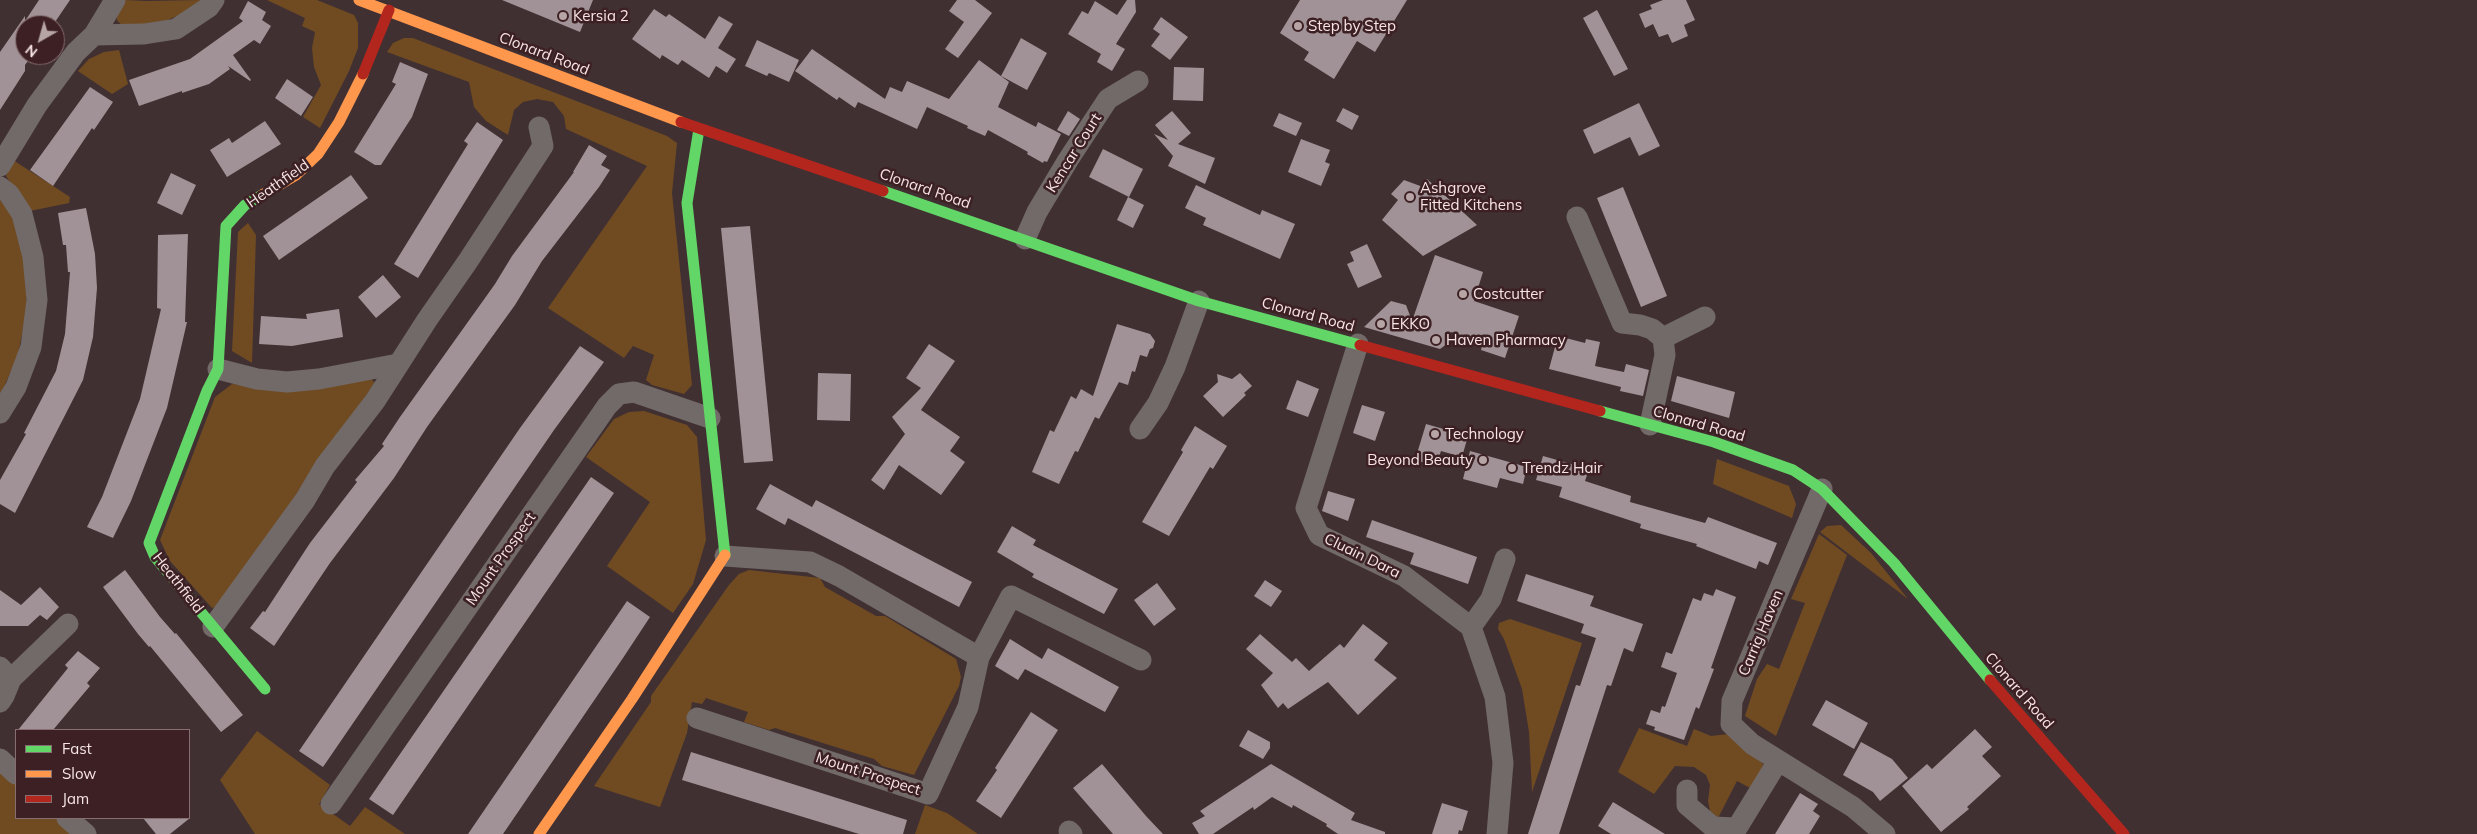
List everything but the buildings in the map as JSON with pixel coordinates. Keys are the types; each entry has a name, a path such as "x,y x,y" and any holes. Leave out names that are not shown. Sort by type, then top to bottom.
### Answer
{"street":[{"path":"0,166 37,105 76,52 94,35 115,0"},
{"path":"94,35 144,34 176,29 209,7 214,0"},
{"name":"Clonard Road","path":"359,0 699,129 1025,239 1199,301 1714,442 1792,470 1822,489 1852,518 1894,564 1982,671 2124,834"},
{"name":"Heathfield","path":"265,689 155,557 149,543 156,521 197,422 207,391 218,369 226,226 245,205 296,174 318,154 339,122 358,86 389,10"},
{"name":"Kencar Court","path":"1025,239 1064,167 1108,99 1138,81"},
{"name":"Heathfield","path":"213,628 305,500 325,466 375,401 543,146 539,127"},
{"path":"539,834 632,700 725,556 687,203 699,129"},
{"path":"0,187 9,194 22,214 33,257 37,300 31,347 16,387 0,413"},
{"path":"1577,217 1617,330 1640,325 1652,330 1663,338 1666,355 1650,425"},
{"path":"1140,429 1158,403 1174,368 1199,301"},
{"path":"1663,338 1706,317"},
{"name":"Cluain Dara","path":"1358,344 1306,508 1319,535 1404,576 1471,627"},
{"path":"218,369 257,379 287,382 320,379 398,364"},
{"name":"Mount Prospect","path":"331,804 607,406 619,394 634,392 710,418"},
{"name":"Carrig Haven","path":"1822,489 1732,701 1731,724 1752,744 1853,807 1885,834"},
{"path":"725,556 810,562 839,576 979,657"},
{"path":"1497,834 1503,763 1495,697 1471,627 1491,599 1505,559"},
{"name":"Mount Prospect","path":"697,718 928,794 968,707 979,657 1011,596 1141,660"},
{"path":"0,702 4,696 5,673 68,624"},
{"path":"0,760 15,773"},
{"path":"1687,790 1687,805 1713,828 1737,828 1778,761"},
{"path":"68,819 86,834"}],"shaded area":[{"path":"125,0 202,0 187,12 165,21 123,27 117,20 117,12"},
{"path":"267,0 317,0 354,15 358,23 358,48 349,71 320,128 303,117 321,85 314,67 312,48 315,32 302,26 305,18"},
{"path":"404,38 413,38 667,136 677,143 672,193 692,385 684,394 652,385 646,380 654,355 633,346 624,358 548,308 647,166 566,129 564,116 553,102 537,99 523,102 514,110 508,135 486,121 474,107 469,82 387,52 393,43"},
{"path":"119,50 128,84 112,94 78,71 89,59 104,52"},
{"path":"13,160 70,197 69,203 30,211 6,176"},
{"path":"0,200 10,209 24,258 27,308 18,355 0,396"},
{"path":"248,223 256,235 252,363 232,351 238,232"},
{"path":"369,377 375,383 218,606 212,608 170,561 160,540 215,397 232,384 253,386"},
{"path":"644,411 687,425 697,437 706,540 693,584 673,613 607,566 650,502 586,457 614,419 629,412"},
{"path":"1717,459 1789,486 1796,504 1792,518 1713,484"},
{"path":"1841,525 1871,553 1908,599 1820,532 1827,526"},
{"path":"1819,534 1847,555 1776,736 1745,716 1757,679 1767,664 1779,669 1805,603 1791,599"},
{"path":"749,570 820,578 825,587 876,616 885,616 956,659 961,677 959,686 914,775 882,766 874,759 775,728 769,730 744,722 748,712 706,698 702,704 692,702 687,733 660,807 594,786 651,702 651,696 729,585 739,574"},
{"path":"1510,619 1582,643 1532,792 1529,732 1522,689 1504,639 1498,629 1499,623"},
{"path":"1639,728 1687,746 1694,729 1711,736 1728,734 1751,751 1763,764 1761,775 1752,789 1737,781 1718,818 1710,811 1708,801 1710,785 1706,775 1694,767 1675,766 1654,794 1618,772"},
{"path":"257,731 330,785 319,804 350,826 365,807 405,834 255,834 220,780"},
{"path":"0,768 15,781 15,819 57,819 74,834 0,834"},
{"path":"925,805 947,813 978,834 915,834"}],"traffic: fast":[{"path":"699,129 687,203 725,555"},
{"path":"883,191 1199,301 1360,345"},
{"path":"262,195 245,205 226,226 218,369 207,391 149,543 155,557 265,689"},
{"path":"1600,411 1714,442 1793,470 1822,489 1894,563 1990,680"}],"traffic: slow":[{"path":"359,0 681,122"},
{"path":"262,195 296,175 318,154 339,122 363,74"},
{"path":"539,834 632,699 725,555"}],"traffic: jam":[{"path":"363,74 389,10"},
{"path":"681,122 883,191"},
{"path":"1360,345 1600,411"},
{"path":"1990,680 2124,834"}],"place":[{"name":"Kersia 2","path":"563,16"},
{"name":"Step by Step","path":"1298,26"},
{"name":"Ashgrove Fitted Kitchens","path":"1410,197"},
{"name":"Costcutter","path":"1463,294"},
{"name":"EKKO","path":"1381,324"},
{"name":"Haven Pharmacy","path":"1436,340"},
{"name":"Technology","path":"1435,434"},
{"name":"Beyond Beauty","path":"1483,460"},
{"name":"Trendz Hair","path":"1512,468"}]}
